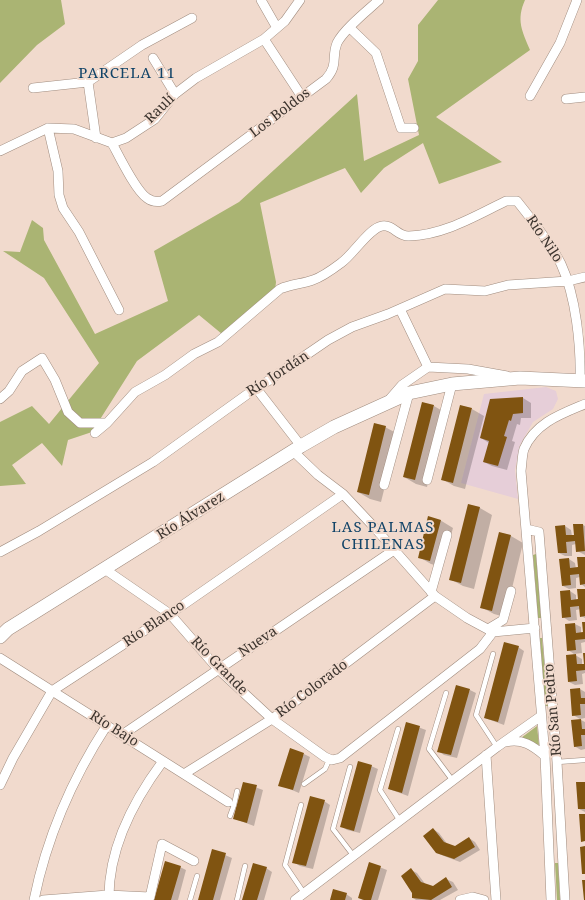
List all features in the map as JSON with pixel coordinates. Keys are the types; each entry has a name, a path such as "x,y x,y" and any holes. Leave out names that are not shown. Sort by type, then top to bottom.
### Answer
{"street":[{"path":"261,0 276,28"},
{"name":"Raulí","path":"112,143 126,138 155,119 175,94 196,78 264,39 292,12 300,0"},
{"name":"Los Boldos","path":"112,143 122,162 145,197 154,201 162,201 302,97 331,73 334,65 335,49 338,42 378,0"},
{"path":"530,96 560,43 577,0"},
{"path":"34,88 88,82 142,44 192,18"},
{"path":"350,28 376,53 401,128 414,128"},
{"path":"264,39 302,97"},
{"path":"153,58 175,94"},
{"path":"88,82 96,138"},
{"path":"566,99 585,97"},
{"path":"48,128 58,171 59,195 63,208 79,232 120,310"},
{"path":"0,151 48,128 74,129 112,143"},
{"name":"Río Nilo","path":"107,423 135,392 165,375 194,354 218,342 280,289 291,284 314,280 343,262 375,229 382,226 392,228 400,234 408,237 448,229 506,201 517,201 560,262 568,281 583,351 583,381"},
{"name":"Río Jordán","path":"0,552 39,531 153,462 256,388 328,340 352,327 400,309 445,289 485,291 508,285 568,281 585,277"},
{"path":"400,309 428,367"},
{"path":"0,399 9,391 22,371 42,358 55,380 68,412 80,424 107,423"},
{"name":"Río Álvarez","path":"386,404 402,385 428,367 468,369 520,378 583,381"},
{"name":"Río Álvarez","path":"0,637 8,629 106,570 297,449 334,428 409,393 452,384 520,378"},
{"path":"427,480 452,384"},
{"path":"256,388 297,449 318,475 343,494 433,594 490,631 535,628"},
{"path":"384,485 409,393"},
{"name":"Río San Pedro","path":"551,900 545,759 521,471 524,450 538,429 555,416 585,404"},
{"path":"95,433 107,423"},
{"name":"Río Blanco","path":"0,784 13,758 52,691 170,614 343,494"},
{"name":"Río San Pedro","path":"526,529 538,532 557,762 565,900"},
{"path":"433,594 448,535"},
{"name":"Nueva","path":"122,735 394,550"},
{"name":"Río Grande","path":"106,570 170,614 218,669 272,719 330,760"},
{"path":"330,760 340,758 480,649 490,631 503,620 511,591"},
{"name":"Río Colorado","path":"184,774 272,719 433,594"},
{"name":"Río Bajo","path":"0,658 231,803"},
{"path":"295,900 486,755 541,716"},
{"path":"34,900 44,858 58,818 85,760 107,725"},
{"path":"500,745 518,740 526,743 545,759 557,762"},
{"path":"486,755 496,900"},
{"path":"109,898 113,864 124,828 142,792 163,761"},
{"path":"43,900 151,898 162,844 194,861"},
{"path":"460,900 473,897 484,900"}],"lane":[{"path":"493,654 476,714 500,745"},
{"path":"446,693 429,749 453,781"},
{"path":"398,729 380,790 400,821"},
{"path":"304,784 325,769 330,760"},
{"path":"557,762 585,760"},
{"path":"350,767 333,829 353,855"},
{"path":"230,816 231,803 237,791"},
{"path":"301,805 285,865 304,893"},
{"path":"237,900 245,866"},
{"path":"190,900 197,876"}],"shaded area":[{"path":"546,387 556,391 558,399 553,409 533,422 520,445 515,470 518,499 461,483 484,394"}],"green space":[{"path":"0,0 61,0 65,24 37,45 0,83"},
{"path":"438,0 525,0 522,7 521,25 530,50 436,117 502,162 439,184 423,143 384,168 361,193 345,168 260,203 276,282 275,291 222,334 199,315 137,361 92,432 68,440 62,466 42,443 12,465 26,484 0,486 0,422 32,406 49,424 99,363 44,278 3,251 20,252 32,220 43,228 44,240 95,334 168,301 154,251 239,202 357,94 364,161 419,135 408,79 418,61 418,25"},
{"path":"536,554 541,618 538,618 533,555"},
{"path":"540,638 542,638 548,706 545,706"},
{"path":"537,726 539,745 521,738"},
{"path":"555,863 558,863 560,900 557,900"}],"building":[{"path":"523,397 523,413 513,414 511,421 509,420 504,436 507,437 498,466 483,462 489,441 480,438 490,399"},
{"path":"422,402 434,405 415,480 403,477"},
{"path":"460,405 472,408 453,483 441,480"},
{"path":"374,423 386,426 369,495 357,492"},
{"path":"468,504 480,507 461,583 449,580"},
{"path":"428,516 441,520 430,561 418,558"},
{"path":"573,524 583,524 585,551 576,552 575,541 566,542 567,553 558,553 555,526 565,525 566,535 574,535"},
{"path":"499,532 511,535 492,611 480,608"},
{"path":"577,557 585,557 585,584 580,585 579,574 570,575 571,585 562,586 559,559 569,558 570,568 578,567"},
{"path":"577,589 585,589 585,616 580,617 579,606 570,607 571,617 562,618 560,591 570,590 571,600 578,599"},
{"path":"582,622 585,622 585,639 575,640 576,650 567,651 565,624 575,623 576,633 583,632"},
{"path":"504,642 519,646 498,722 484,718"},
{"path":"583,653 585,653 585,670 576,671 577,681 568,682 566,655 576,654 577,664 584,664"},
{"path":"456,685 470,689 451,755 437,752"},
{"path":"580,688 581,698 585,698 585,704 580,704 581,715 572,716 570,689"},
{"path":"581,719 582,729 585,729 585,735 581,735 582,746 574,747 571,720"},
{"path":"406,722 420,726 402,793 388,789"},
{"path":"290,748 304,753 293,790 278,786"},
{"path":"358,761 372,765 354,831 340,827"},
{"path":"243,782 257,785 247,823 233,819"},
{"path":"576,782 585,782 585,809 578,809"},
{"path":"310,796 325,800 306,866 292,863"},
{"path":"579,814 585,814 585,841 581,842"},
{"path":"433,828 444,842 455,846 469,837 475,847 454,859 436,853 423,836"},
{"path":"585,846 585,874 582,874 580,847"},
{"path":"212,849 226,853 213,900 198,900"},
{"path":"165,861 181,866 171,900 154,900"},
{"path":"369,862 381,866 371,900 364,900 358,898"},
{"path":"253,863 267,867 257,900 242,900"},
{"path":"411,868 421,882 433,886 446,877 452,887 431,900 412,898 412,893 401,876"},
{"path":"582,880 585,880 585,900 584,900"},
{"path":"333,889 347,893 345,900 330,900"}],"district":[{"name":"PARCELA 11","path":"127,74"},
{"name":"LAS PALMAS CHILENAS","path":"383,536"}]}
